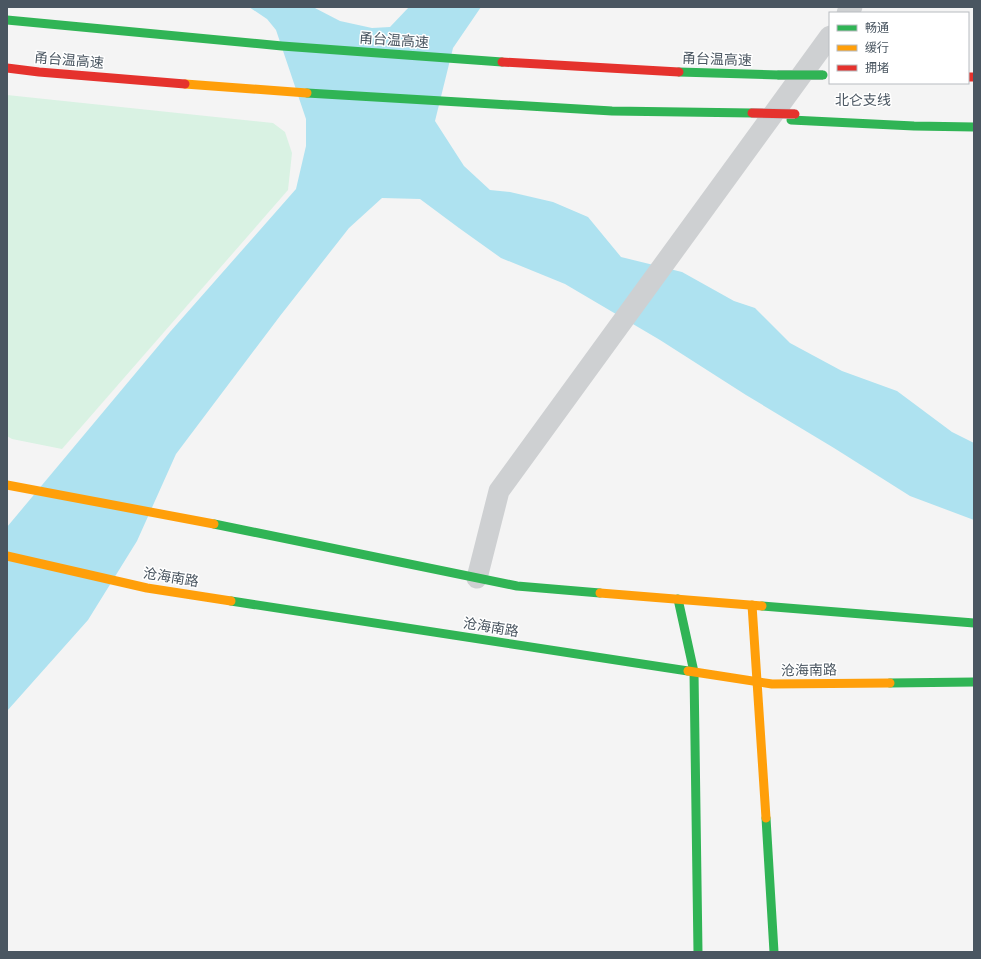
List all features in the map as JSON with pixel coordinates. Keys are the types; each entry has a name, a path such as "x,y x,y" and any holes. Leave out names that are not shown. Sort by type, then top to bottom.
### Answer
{"main road":[{"name":"甬台温高速","path":"7,20 234,42 480,61 718,74 780,75"},
{"name":"甬台温高速","path":"7,68 252,90 612,111 750,115"},
{"name":"北仑支线","path":"780,75 826,75"},
{"name":"北仑支线","path":"750,115 793,117 857,114"},
{"path":"793,117 914,126 974,127"},
{"path":"7,485 199,521 517,586 974,623"},
{"name":"沧海南路","path":"7,556 146,588 772,684 974,682"},
{"path":"678,599 694,672 698,952"},
{"path":"752,605 774,952"}],"street":[{"path":"477,578 499,492 829,37"}],"green space":[{"path":"7,95 273,123 285,132 292,153 288,190 62,449 12,439 7,436"}],"water":[{"path":"249,7 313,7 340,21 372,28 390,27 409,7 481,7 453,48 435,121 464,166 490,190 510,192 553,202 588,217 621,257 682,272 734,301 755,308 790,343 842,371 897,391 952,432 974,443 974,520 910,496 660,340 565,284 501,258 420,199 382,198 349,228 280,316 176,454 137,541 88,620 7,711 7,527 170,332 296,189 306,146 306,119 276,30 267,19"}],"traffic: fast":[{"path":"7,20 282,46 502,62"},
{"path":"679,72 779,75"},
{"path":"779,75 823,75"},
{"path":"307,93 612,111 752,113"},
{"path":"791,120 914,126 974,127"},
{"path":"214,524 517,586 600,593"},
{"path":"678,599 694,672 698,952"},
{"path":"231,601 688,671"},
{"path":"762,606 974,623"},
{"path":"890,683 974,682"},
{"path":"766,818 774,952"}],"traffic: slow":[{"path":"185,84 307,93"},
{"path":"7,485 214,524"},
{"path":"7,556 147,588 231,601"},
{"path":"600,593 762,606"},
{"path":"752,605 766,818"},
{"path":"688,671 772,684 890,683"}],"traffic: jam":[{"path":"502,62 679,72"},
{"path":"7,68 185,84"},
{"path":"969,77 974,77"},
{"path":"752,113 795,114"}]}
